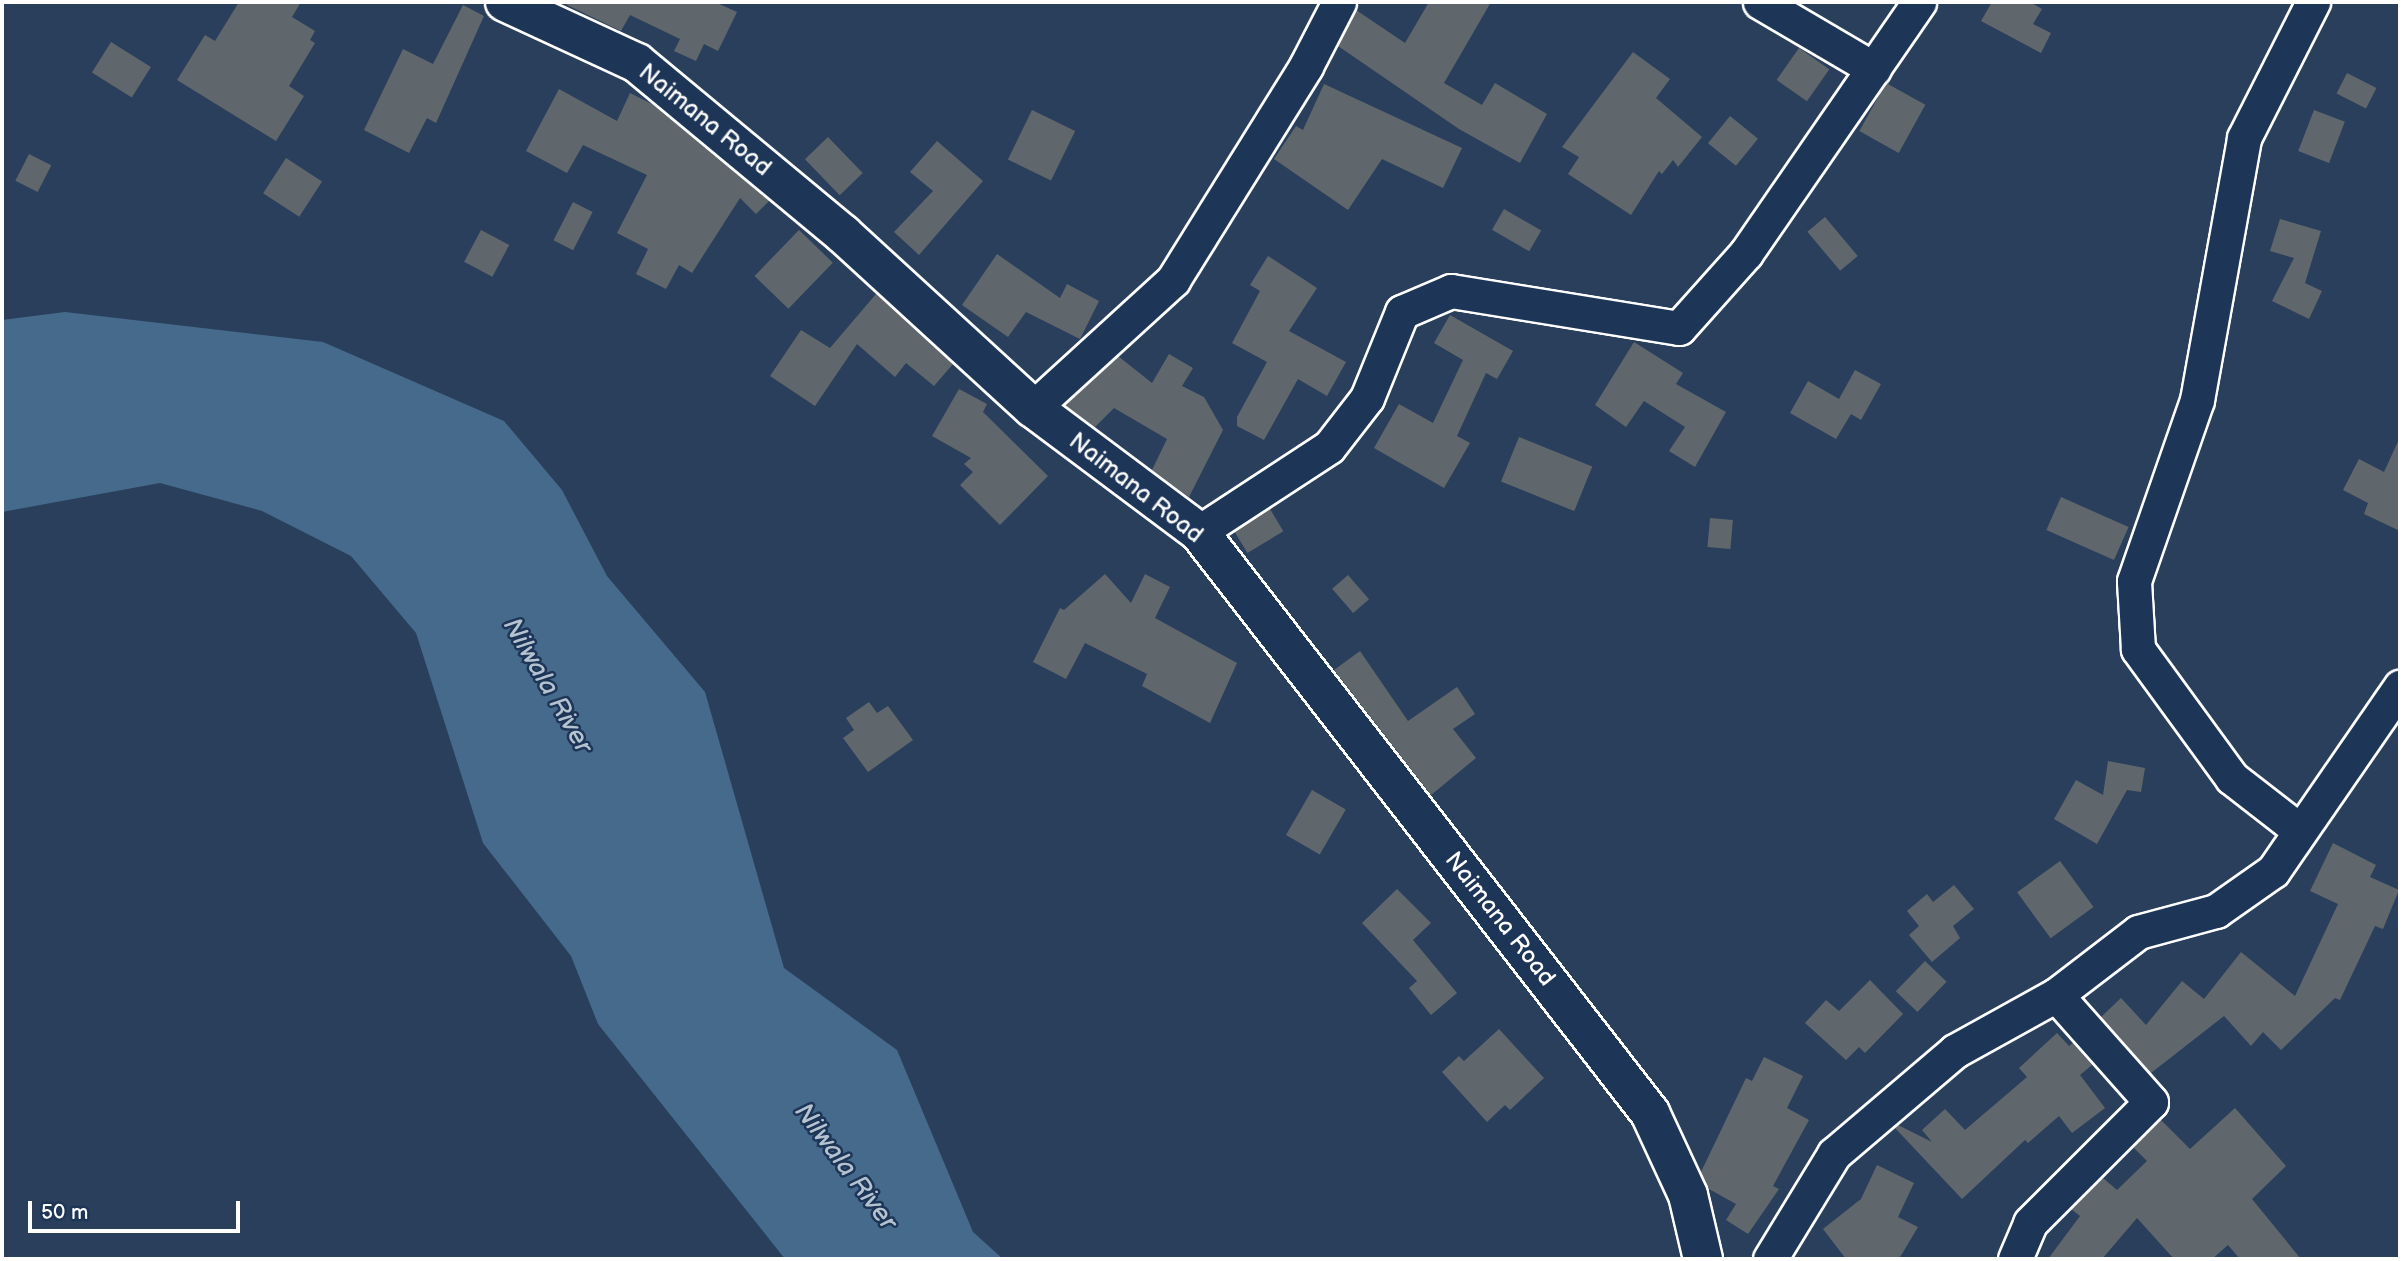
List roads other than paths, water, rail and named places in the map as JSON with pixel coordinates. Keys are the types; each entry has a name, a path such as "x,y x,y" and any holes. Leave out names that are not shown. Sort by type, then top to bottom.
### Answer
{"street":[{"name":"Naimana Road","path":"505,2 637,63 843,234 1033,408 1199,532 1650,1113 1688,1195 1703,1259"},
{"path":"1033,408 1173,280 1306,66 1339,2"},
{"path":"1760,2 1874,69"},
{"path":"1199,532 1329,447 1367,398 1402,312 1451,291 1679,328 1746,253 1919,2"},
{"path":"2299,830 2232,778 2138,649 2134,581 2197,400 2244,138 2312,2"},
{"path":"1770,1259 1834,1154 1955,1051 2056,995 2138,932 2216,911 2273,871 2400,687"},
{"path":"2015,1259 2030,1223 2151,1102 2056,995"}],"water":[{"name":"Nilwala River","path":"65,312 323,342 504,421 562,490 607,576 705,692 784,968 897,1050 973,1232 1003,1259 785,1259 598,1024 571,956 483,843 416,633 351,556 262,511 160,483 2,512 2,320"}]}
